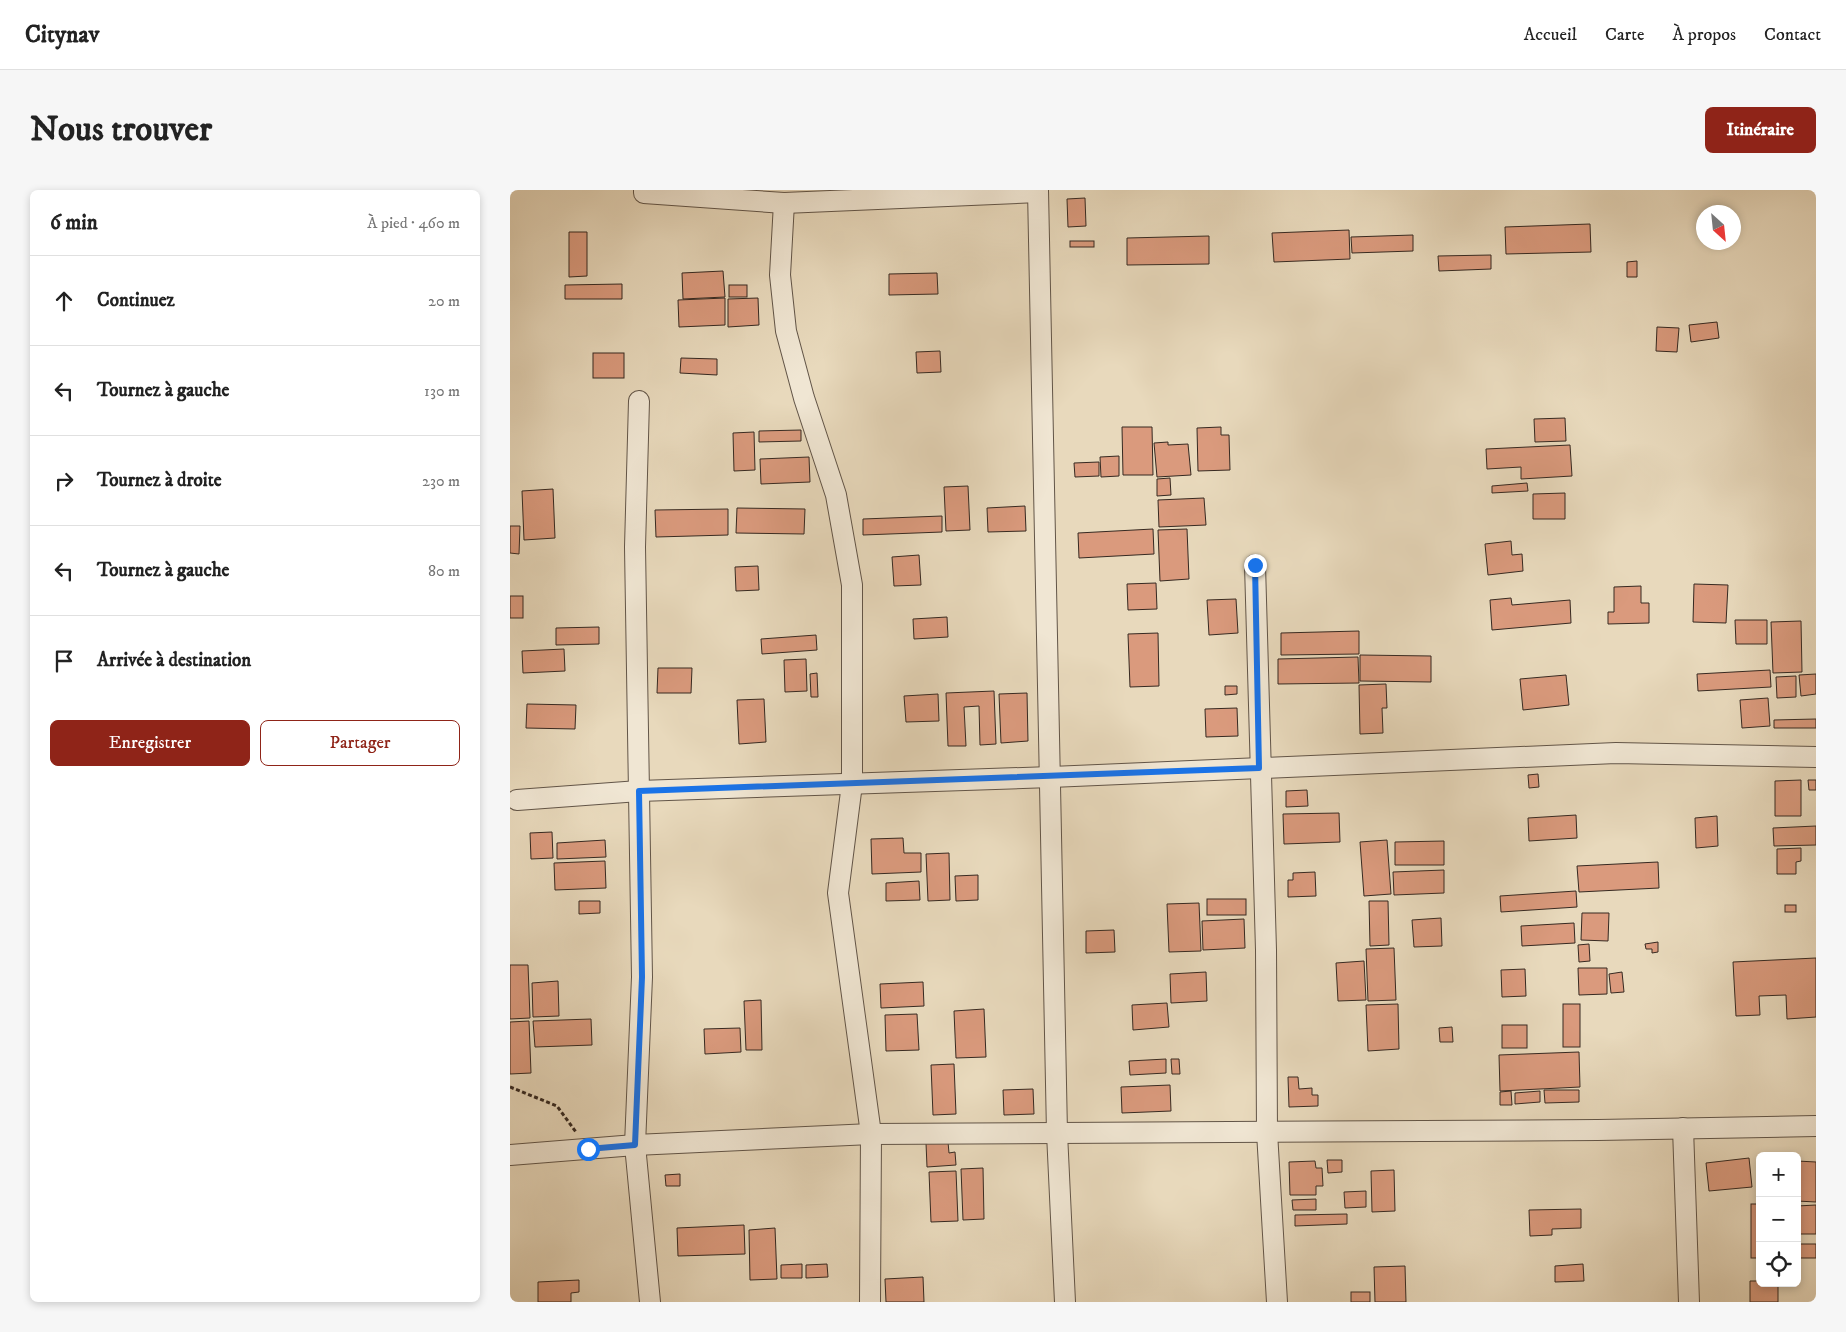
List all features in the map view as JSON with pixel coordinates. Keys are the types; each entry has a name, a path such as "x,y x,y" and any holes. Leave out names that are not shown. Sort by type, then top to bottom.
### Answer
{"street":[{"path":"644,190 644,193 784,203 1038,191 1057,1133 1065,1302"},
{"path":"784,203 780,275 786,331 804,398 836,495 852,585 852,784 838,893 871,1134 870,1302"},
{"path":"639,401 635,547 642,977 635,1145 650,1302"},
{"path":"1255,565 1259,768 1266,950 1267,1132 1276,1302"},
{"path":"517,800 639,791 1051,777 1616,753 1816,757"},
{"path":"510,1155 635,1145 871,1134 1816,1126"},
{"path":"1683,1128 1688,1302"}],"path":[{"path":"510,1087 557,1106 588,1149"}],"building":[{"path":"1085,198 1086,226 1068,227 1067,199"},
{"path":"1590,224 1591,252 1506,254 1505,227"},
{"path":"1349,230 1350,259 1274,262 1272,233"},
{"path":"569,232 587,232 587,276 569,277"},
{"path":"1413,235 1413,251 1352,253 1351,237"},
{"path":"1209,236 1209,264 1127,265 1127,238"},
{"path":"1070,241 1094,241 1094,247 1070,247"},
{"path":"1491,255 1491,269 1439,271 1438,256"},
{"path":"1637,261 1637,277 1627,277 1627,262"},
{"path":"723,271 725,297 683,299 682,273"},
{"path":"937,273 938,294 889,295 889,274"},
{"path":"622,284 622,299 565,299 565,285"},
{"path":"729,285 747,285 747,297 729,297"},
{"path":"725,298 725,325 679,327 678,300"},
{"path":"758,298 759,325 728,327 728,299"},
{"path":"1717,322 1719,338 1691,342 1689,325"},
{"path":"1657,327 1679,328 1677,352 1656,351"},
{"path":"940,351 941,372 917,373 916,352"},
{"path":"593,353 624,353 624,378 593,378"},
{"path":"681,358 717,359 717,375 680,373"},
{"path":"1565,418 1566,441 1535,442 1534,419"},
{"path":"1122,427 1152,427 1153,475 1123,475"},
{"path":"1221,427 1221,435 1229,435 1230,470 1198,471 1197,428"},
{"path":"801,430 801,441 759,442 759,431"},
{"path":"754,432 755,470 734,471 733,433"},
{"path":"1168,442 1168,445 1188,444 1191,475 1157,477 1154,443"},
{"path":"1570,445 1572,476 1521,479 1521,467 1487,469 1486,449"},
{"path":"1119,456 1119,476 1101,477 1100,457"},
{"path":"809,457 810,482 761,484 760,459"},
{"path":"1099,462 1099,476 1075,477 1074,463"},
{"path":"1170,478 1171,495 1157,496 1157,479"},
{"path":"1527,483 1528,491 1492,493 1492,486"},
{"path":"968,486 970,530 946,531 944,487"},
{"path":"553,489 555,538 524,540 522,491"},
{"path":"1565,493 1565,519 1533,519 1533,494"},
{"path":"1204,498 1206,525 1159,527 1158,500"},
{"path":"1025,506 1026,531 988,532 987,508"},
{"path":"737,508 805,509 804,534 736,533"},
{"path":"728,509 728,535 656,537 655,510"},
{"path":"942,516 942,532 863,535 863,519"},
{"path":"510,526 520,526 519,554 510,553"},
{"path":"1153,529 1154,554 1079,558 1078,533"},
{"path":"1187,529 1189,579 1160,581 1158,530"},
{"path":"1511,541 1512,555 1522,554 1523,571 1488,575 1485,544"},
{"path":"919,555 921,585 894,586 892,557"},
{"path":"758,566 759,590 736,591 735,567"},
{"path":"1156,583 1157,609 1128,610 1127,584"},
{"path":"1694,584 1728,585 1726,623 1693,622"},
{"path":"1641,586 1641,603 1649,603 1649,623 1608,624 1608,612 1614,612 1614,587"},
{"path":"510,596 523,596 523,618 510,618"},
{"path":"1511,598 1512,605 1570,600 1571,623 1492,630 1490,600"},
{"path":"1236,599 1238,633 1209,635 1207,600"},
{"path":"947,617 948,637 914,639 913,619"},
{"path":"1735,620 1767,620 1767,644 1736,644"},
{"path":"1801,621 1802,672 1773,673 1771,622"},
{"path":"599,627 599,644 556,645 556,628"},
{"path":"1359,631 1359,654 1281,655 1281,633"},
{"path":"1158,633 1159,686 1130,687 1128,634"},
{"path":"816,635 817,650 762,654 761,639"},
{"path":"564,649 565,671 523,673 522,651"},
{"path":"1360,655 1431,656 1431,682 1360,681"},
{"path":"1358,657 1359,683 1278,684 1278,659"},
{"path":"806,659 807,691 785,692 784,660"},
{"path":"658,668 692,668 691,693 657,693"},
{"path":"1770,670 1771,687 1698,691 1697,674"},
{"path":"817,673 818,697 811,697 810,674"},
{"path":"1816,674 1816,694 1801,696 1799,675"},
{"path":"1566,675 1569,705 1523,710 1520,679"},
{"path":"1796,676 1796,697 1777,698 1776,677"},
{"path":"1386,684 1387,708 1382,708 1383,733 1360,734 1359,685"},
{"path":"1225,686 1237,686 1237,694 1225,695"},
{"path":"994,691 996,744 980,745 979,706 964,707 966,746 948,746 946,693"},
{"path":"1027,693 1028,741 1001,743 999,694"},
{"path":"938,694 939,721 906,722 904,696"},
{"path":"1768,698 1770,726 1742,728 1740,700"},
{"path":"764,699 766,742 739,744 737,700"},
{"path":"527,704 576,705 575,729 526,728"},
{"path":"1237,708 1238,736 1206,737 1205,709"},
{"path":"1816,719 1816,728 1774,728 1774,720"},
{"path":"1538,774 1539,787 1529,788 1528,775"},
{"path":"1801,780 1801,816 1775,816 1775,781"},
{"path":"1808,780 1816,780 1816,790 1809,790"},
{"path":"1307,790 1308,806 1286,807 1286,791"},
{"path":"1339,813 1340,842 1284,844 1283,814"},
{"path":"1576,815 1577,838 1529,841 1528,818"},
{"path":"1717,816 1718,846 1696,848 1695,818"},
{"path":"1816,826 1816,845 1774,846 1773,828"},
{"path":"552,832 553,858 531,859 530,833"},
{"path":"903,838 904,853 921,853 921,872 872,874 871,839"},
{"path":"605,840 606,857 557,859 557,843"},
{"path":"1387,840 1391,894 1364,896 1360,842"},
{"path":"1444,841 1444,865 1395,865 1395,842"},
{"path":"1801,848 1801,861 1796,862 1796,874 1777,874 1777,849"},
{"path":"949,853 950,900 928,901 926,854"},
{"path":"605,861 606,888 555,890 554,863"},
{"path":"1658,862 1659,888 1579,892 1577,866"},
{"path":"1444,870 1444,893 1394,895 1393,872"},
{"path":"1315,872 1316,896 1288,897 1288,880 1293,880 1293,873"},
{"path":"978,875 978,900 956,901 955,876"},
{"path":"919,881 920,900 886,901 886,883"},
{"path":"1576,891 1577,907 1501,912 1500,896"},
{"path":"1207,899 1246,899 1246,915 1207,915"},
{"path":"579,901 600,901 600,913 579,914"},
{"path":"1369,901 1388,901 1389,945 1370,946"},
{"path":"1199,903 1201,951 1169,952 1167,904"},
{"path":"1785,905 1796,905 1796,912 1785,912"},
{"path":"1582,913 1609,913 1608,941 1581,940"},
{"path":"1441,918 1442,946 1414,947 1412,920"},
{"path":"1244,919 1245,948 1203,950 1202,921"},
{"path":"1574,923 1575,943 1522,946 1521,926"},
{"path":"1114,930 1115,952 1086,953 1086,931"},
{"path":"1658,942 1658,952 1652,953 1652,949 1646,949 1645,944"},
{"path":"1589,944 1590,961 1579,962 1578,945"},
{"path":"1394,948 1396,1000 1368,1001 1366,949"},
{"path":"1816,958 1816,1017 1787,1019 1786,995 1759,996 1760,1015 1736,1016 1733,962"},
{"path":"1364,961 1366,1000 1338,1001 1336,963"},
{"path":"510,965 528,965 530,1018 510,1019"},
{"path":"1578,968 1607,968 1607,994 1579,995"},
{"path":"1525,969 1526,996 1502,997 1501,970"},
{"path":"1206,972 1207,1001 1171,1003 1170,974"},
{"path":"1622,972 1624,992 1611,993 1609,974"},
{"path":"558,981 559,1016 533,1017 532,983"},
{"path":"923,982 924,1006 881,1008 880,984"},
{"path":"761,1000 762,1050 746,1050 744,1001"},
{"path":"1167,1003 1169,1027 1133,1030 1132,1005"},
{"path":"1398,1004 1399,1049 1368,1051 1366,1005"},
{"path":"1563,1004 1580,1004 1580,1047 1563,1047"},
{"path":"984,1009 986,1057 956,1058 954,1011"},
{"path":"917,1014 919,1050 886,1051 885,1015"},
{"path":"591,1019 592,1045 535,1047 533,1021"},
{"path":"529,1021 531,1073 510,1074 510,1022"},
{"path":"1502,1025 1527,1025 1527,1048 1502,1048"},
{"path":"1452,1027 1453,1042 1440,1042 1439,1028"},
{"path":"740,1028 741,1052 705,1054 704,1029"},
{"path":"1579,1052 1580,1087 1500,1091 1499,1055"},
{"path":"1166,1059 1166,1073 1130,1075 1129,1061"},
{"path":"1171,1059 1179,1059 1180,1074 1172,1074"},
{"path":"954,1064 956,1114 933,1115 931,1065"},
{"path":"1288,1077 1298,1077 1299,1089 1312,1088 1312,1095 1318,1095 1318,1106 1289,1107"},
{"path":"1170,1085 1171,1111 1122,1113 1121,1087"},
{"path":"1033,1089 1034,1114 1004,1115 1003,1090"},
{"path":"1544,1090 1579,1090 1579,1102 1545,1103"},
{"path":"1511,1091 1512,1105 1500,1105 1500,1092"},
{"path":"1540,1091 1540,1102 1515,1104 1515,1093"},
{"path":"948,1142 949,1153 955,1152 956,1165 927,1167 926,1143"},
{"path":"1749,1158 1752,1187 1709,1191 1706,1163"},
{"path":"1327,1160 1342,1160 1342,1172 1328,1173"},
{"path":"1315,1161 1316,1168 1322,1168 1323,1186 1316,1186 1316,1195 1290,1195 1289,1162"},
{"path":"1801,1161 1816,1162 1816,1202 1801,1201"},
{"path":"983,1168 984,1219 963,1220 961,1169"},
{"path":"1394,1170 1395,1211 1372,1212 1371,1171"},
{"path":"956,1171 958,1221 931,1222 929,1172"},
{"path":"680,1174 680,1186 666,1186 665,1175"},
{"path":"1366,1191 1366,1207 1345,1208 1344,1192"},
{"path":"1316,1199 1316,1210 1293,1210 1292,1200"},
{"path":"1751,1204 1756,1204 1756,1258 1751,1258"},
{"path":"1816,1205 1816,1234 1801,1234 1801,1206"},
{"path":"1581,1209 1581,1228 1552,1229 1552,1235 1530,1236 1529,1210"},
{"path":"1347,1214 1347,1224 1295,1226 1295,1215"},
{"path":"744,1225 745,1254 678,1256 677,1228"},
{"path":"775,1228 777,1279 750,1280 749,1230"},
{"path":"1801,1244 1816,1244 1816,1258 1801,1258"},
{"path":"802,1264 802,1278 781,1278 781,1265"},
{"path":"827,1264 828,1277 806,1278 806,1265"},
{"path":"1583,1264 1584,1281 1555,1282 1555,1266"},
{"path":"1405,1266 1406,1302 1375,1302 1374,1267"},
{"path":"923,1277 924,1302 886,1302 885,1279"},
{"path":"579,1280 579,1292 571,1293 571,1302 538,1302 538,1282"},
{"path":"1750,1281 1756,1281 1756,1287 1778,1287 1778,1302 1750,1302"},
{"path":"1351,1292 1370,1292 1370,1302 1351,1302"}],"route":[{"path":"588,1149 635,1145 642,977 639,791 1259,768 1255,565"}]}
